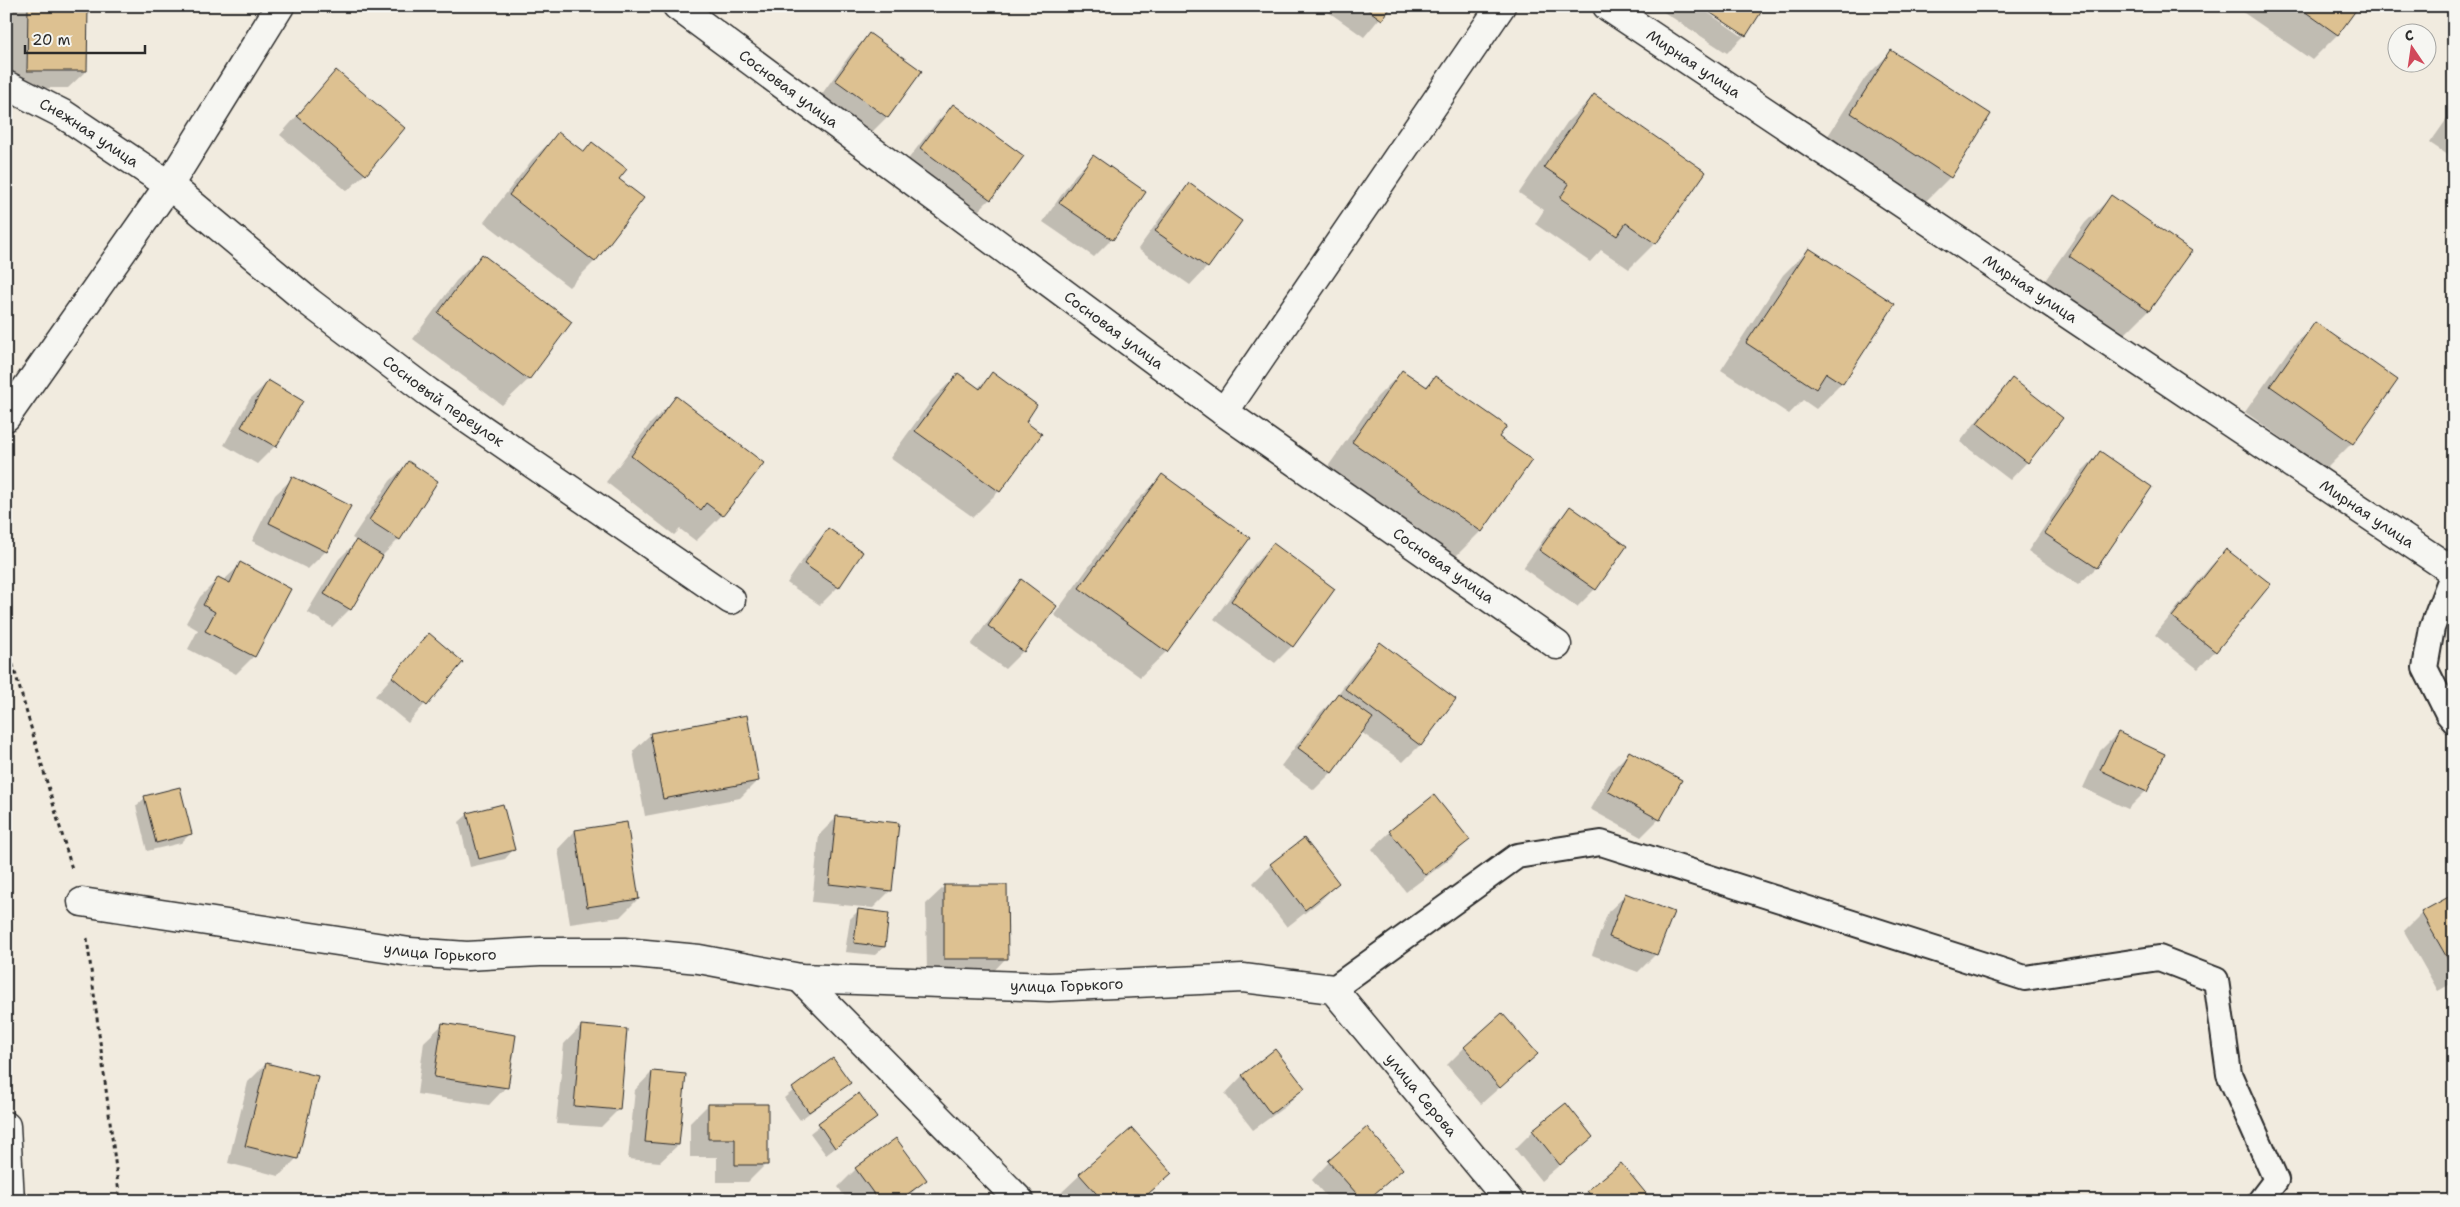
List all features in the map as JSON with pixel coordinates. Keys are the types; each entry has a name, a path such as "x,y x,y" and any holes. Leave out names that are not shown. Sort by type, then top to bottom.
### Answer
{"street":[{"path":"6,417 169,185 280,6"},
{"name":"Сосновая улица","path":"677,6 1224,412 1557,645"},
{"path":"1224,412 1501,6"},
{"name":"Мирная улица","path":"1607,6 2453,572"},
{"name":"Снежная улица","path":"6,85 63,114 169,185"},
{"name":"Сосновый переулок","path":"169,185 309,302 428,392 731,600"},
{"name":"улица Горького","path":"82,902 410,952 467,956 540,952 624,952 698,959 800,978 1049,987 1244,978 1333,989"},
{"path":"800,978 1020,1201"},
{"name":"улица Серова","path":"1333,989 1509,1201"},
{"path":"6,1126 10,1201"}],"lane":[{"path":"2453,572 2432,628 2425,668 2448,714 2454,721"},
{"path":"1333,989 1517,856 1601,843 2025,978 2159,958 2216,980 2229,1074 2276,1180 2260,1201"}],"path":[{"path":"6,640 82,902 120,1201"}],"building":[{"path":"28,6 88,6 87,71 27,71"},
{"path":"1363,6 1392,6 1382,20"},
{"path":"1700,6 1765,6 1746,36"},
{"path":"2297,6 2359,6 2338,35"},
{"path":"869,33 922,71 888,118 835,80"},
{"path":"1891,50 1991,114 1951,178 1851,113"},
{"path":"336,70 405,128 366,175 297,116"},
{"path":"1594,94 1706,172 1656,244 1626,223 1617,236 1560,198 1569,184 1544,167"},
{"path":"953,104 1024,156 991,200 920,148"},
{"path":"558,132 584,152 592,142 627,169 619,179 644,198 595,262 509,195"},
{"path":"1093,155 1146,192 1113,240 1059,203"},
{"path":"1189,183 1242,221 1208,268 1155,231"},
{"path":"2111,195 2192,251 2149,311 2069,256"},
{"path":"1809,248 1895,304 1843,384 1826,373 1816,389 1746,343"},
{"path":"482,254 572,322 529,380 438,313"},
{"path":"2315,322 2398,380 2353,444 2270,386"},
{"path":"1402,370 1427,387 1435,376 1507,426 1499,437 1532,460 1482,532 1352,442"},
{"path":"992,372 1037,405 1026,422 1042,434 1000,492 915,431 958,373 980,389"},
{"path":"2012,378 2063,418 2028,463 1977,423"},
{"path":"268,380 303,401 276,447 241,427"},
{"path":"676,396 764,463 723,516 706,503 701,510 631,456"},
{"path":"2100,451 2152,487 2097,568 2044,533"},
{"path":"408,461 438,481 400,540 369,520"},
{"path":"1162,474 1250,538 1167,652 1079,588"},
{"path":"292,476 351,506 327,552 269,523"},
{"path":"1570,506 1627,546 1596,590 1539,550"},
{"path":"828,528 863,552 839,588 804,564"},
{"path":"356,540 383,556 351,610 324,594"},
{"path":"1273,543 1335,589 1293,647 1231,601"},
{"path":"2226,549 2271,584 2216,652 2172,617"},
{"path":"240,562 291,589 255,657 205,631 215,612 203,605 218,577 230,583"},
{"path":"1021,579 1057,606 1024,652 988,626"},
{"path":"429,633 463,662 427,706 392,677"},
{"path":"1380,642 1456,699 1421,746 1345,689"},
{"path":"1338,693 1373,718 1332,773 1298,748"},
{"path":"747,715 759,781 663,799 650,733"},
{"path":"2118,732 2165,754 2147,792 2100,770"},
{"path":"1629,751 1682,780 1660,820 1607,791"},
{"path":"180,787 192,834 156,843 144,796"},
{"path":"1434,795 1470,840 1425,875 1389,831"},
{"path":"503,804 515,850 479,859 467,813"},
{"path":"836,816 899,823 892,891 829,884"},
{"path":"627,822 639,899 587,907 575,830"},
{"path":"1304,838 1339,883 1305,910 1270,864"},
{"path":"944,885 1007,885 1008,959 944,959"},
{"path":"1625,893 1674,912 1657,955 1609,937"},
{"path":"2454,894 2454,970 2421,912"},
{"path":"858,909 889,913 885,947 854,943"},
{"path":"1502,1013 1538,1054 1500,1088 1464,1047"},
{"path":"442,1023 516,1035 508,1088 434,1077"},
{"path":"581,1025 627,1029 620,1110 574,1106"},
{"path":"1275,1049 1305,1088 1271,1114 1242,1075"},
{"path":"833,1058 851,1083 809,1112 792,1088"},
{"path":"266,1063 318,1076 298,1159 245,1146"},
{"path":"652,1071 686,1074 679,1145 645,1142"},
{"path":"859,1093 877,1118 835,1148 818,1123"},
{"path":"1566,1103 1593,1137 1560,1165 1532,1130"},
{"path":"708,1104 768,1104 768,1165 735,1165 735,1139 708,1139"},
{"path":"1367,1127 1403,1169 1366,1201 1363,1201 1328,1161"},
{"path":"1132,1128 1172,1173 1140,1201 1103,1201 1079,1174"},
{"path":"896,1138 927,1180 898,1201 879,1201 855,1168"},
{"path":"1621,1163 1649,1197 1644,1201 1596,1201 1587,1191"}]}
